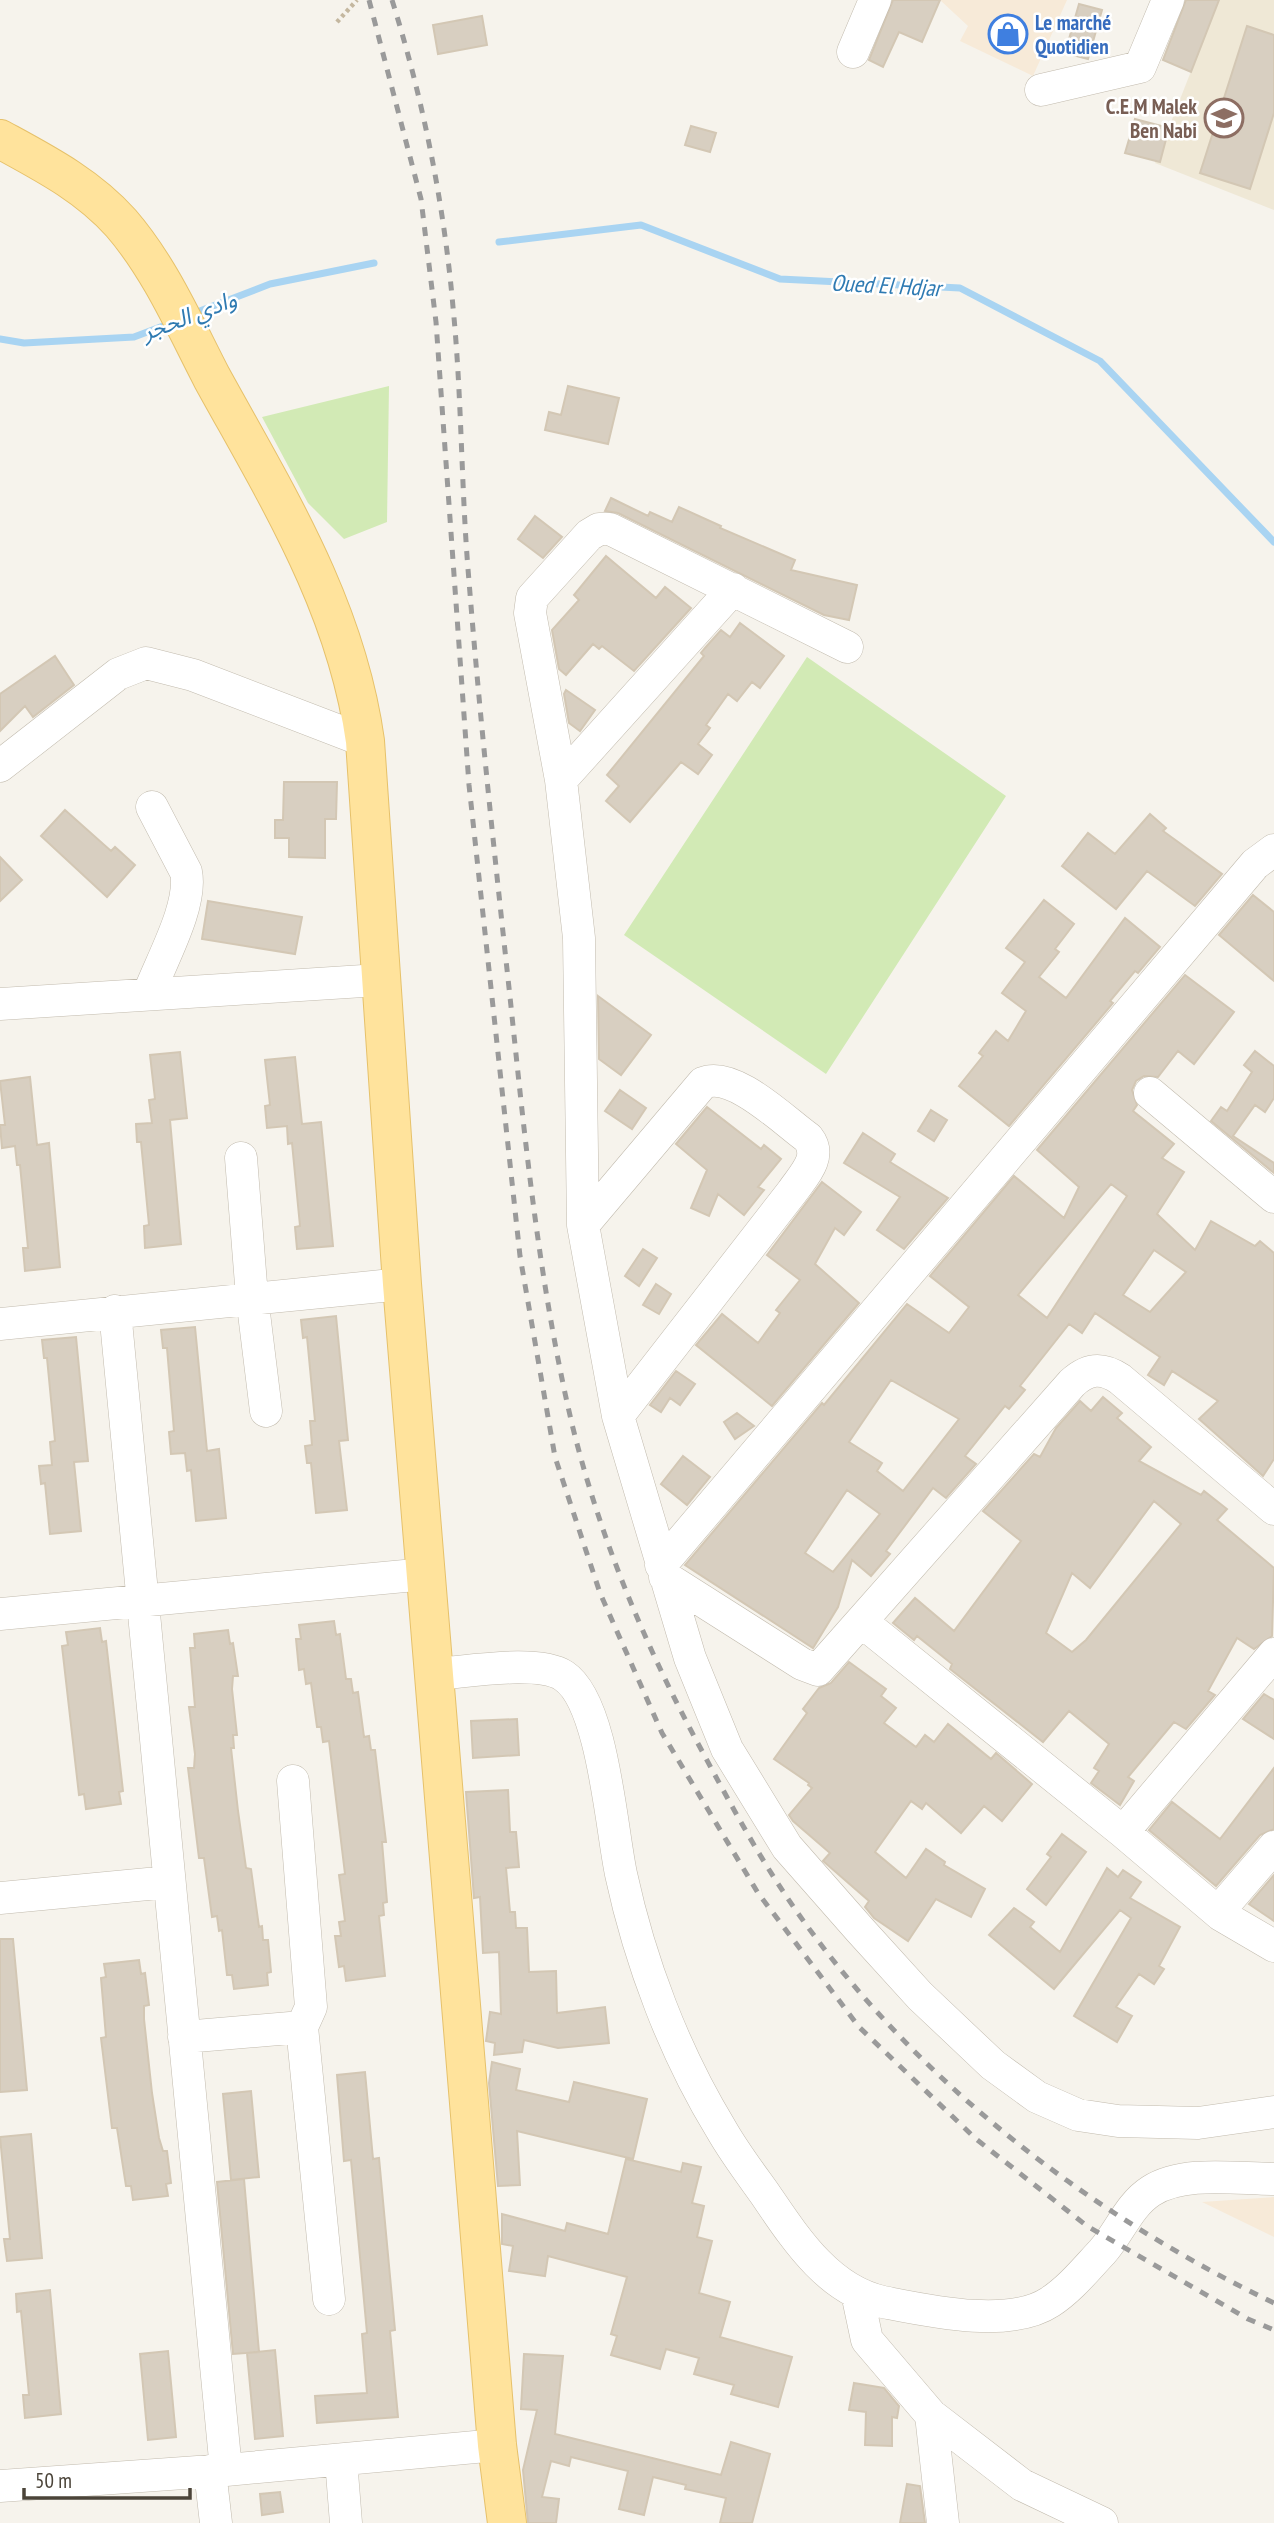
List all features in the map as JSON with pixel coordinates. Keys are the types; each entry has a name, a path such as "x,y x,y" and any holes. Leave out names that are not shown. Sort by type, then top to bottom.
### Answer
{"main road":[{"path":"0,139 50,166 88,191 122,225 160,279 312,561 346,646 358,690 365,741 379,980 425,1574 497,2445 507,2523"}],"street":[{"path":"853,52 875,0"},
{"path":"1041,90 1140,67 1168,0"},
{"path":"847,647 626,535 598,529 532,598 530,613 561,780 579,938 583,1225 618,1416 663,1571 690,1658 727,1749 787,1847 920,1996 993,2065 1037,2097 1078,2115 1118,2121 1198,2123 1274,2112"},
{"path":"561,780 733,589"},
{"path":"0,766 118,674 146,663 193,675 365,741"},
{"path":"149,993 186,900 187,883 186,872 152,807"},
{"path":"663,1571 1255,864 1274,850"},
{"path":"0,1004 379,980"},
{"path":"583,1225 704,1083 712,1080 733,1083 808,1138 813,1147 813,1161 792,1192 618,1416"},
{"path":"1150,1093 1274,1197"},
{"path":"241,1158 252,1297 266,1411"},
{"path":"0,1324 402,1284"},
{"path":"115,1311 184,2037 218,2471 216,2523"},
{"path":"663,1571 814,1670 820,1668 1072,1383 1087,1372 1105,1371 1120,1379 1274,1509"},
{"path":"0,1615 425,1574"},
{"path":"862,1622 1218,1912 1274,1946"},
{"path":"1123,1832 1274,1654"},
{"path":"435,1674 547,1668 576,1687 584,1701 595,1734 621,1875 640,1947 687,2065 721,2130 783,2221 820,2266 857,2293 879,2301 959,2314 1006,2316 1028,2311 1048,2304 1071,2285 1105,2249 1139,2202 1153,2190 1176,2182 1274,2179"},
{"path":"293,1781 311,2007 302,2027 329,2299"},
{"path":"1218,1912 1274,1847"},
{"path":"0,1898 169,1882"},
{"path":"184,2037 302,2027"},
{"path":"857,2293 867,2340 931,2415 1022,2486 1102,2523"},
{"path":"931,2415 943,2523"},
{"path":"0,2486 218,2471 497,2445"},
{"path":"341,2460 346,2523"}],"path":[{"path":"337,22 357,0"}],"shaded area":[{"name":"Le marché Quotidien","path":"940,0 1067,0 1033,76 960,41 968,26"},
{"name":"C.E.M Malek Ben Nabi","path":"1219,0 1274,0 1274,210 1155,163"},
{"path":"1274,2197 1274,2237 1202,2202"}],"green space":[{"path":"389,386 387,522 344,539 308,503 262,417"},
{"path":"807,657 1006,796 826,1074 624,935"}],"building":[{"path":"893,0 940,0 922,42 899,32 883,67 869,60"},
{"path":"1186,0 1219,0 1191,72 1163,60"},
{"path":"1079,4 1102,10 1088,59 1065,53"},
{"path":"482,16 487,45 438,54 433,25"},
{"path":"1247,26 1274,35 1274,113 1250,189 1200,173"},
{"path":"1135,119 1169,128 1160,162 1125,153"},
{"path":"691,126 716,133 710,152 685,145"},
{"path":"568,386 619,398 608,444 545,430 549,412 561,415"},
{"path":"611,498 648,516 650,512 672,522 679,507 795,560 791,570 857,585 849,620 824,615 618,513 605,511"},
{"path":"535,516 562,537 543,558 518,539"},
{"path":"606,556 656,598 665,587 691,608 634,671 602,646 599,649 593,644 566,675 559,669 552,630 579,600 574,595"},
{"path":"740,623 784,656 760,688 752,682 737,701 728,694 706,725 710,728 698,744 712,755 698,774 681,762 630,822 606,801 619,786 607,775 704,656 701,653 705,648 721,630 730,637"},
{"path":"55,656 74,685 33,717 25,706 0,731 0,694"},
{"path":"566,690 595,710 580,731 569,723 564,694"},
{"path":"284,782 337,782 336,819 325,819 325,858 289,857 289,838 275,838 275,820 283,820"},
{"path":"65,810 111,851 115,847 135,865 107,897 41,836"},
{"path":"1150,814 1166,828 1163,831 1222,874 1195,906 1147,871 1116,909 1062,866 1088,833 1115,854"},
{"path":"0,857 22,880 0,901"},
{"path":"1253,895 1274,912 1274,981 1219,935"},
{"path":"1044,900 1074,924 1055,949 1059,952 1039,977 1066,998 1125,918 1160,947 1138,973 1135,971 1110,1001 1113,1003 1009,1126 959,1086 983,1056 979,1053 996,1031 1008,1041 1026,1011 1002,993 1025,962 1006,948"},
{"path":"208,901 302,917 295,954 202,939"},
{"path":"1185,975 1234,1012 1194,1064 1178,1051 1158,1077 1144,1076 1136,1081 1132,1090 1137,1105 1133,1111 1174,1144 1162,1158 1184,1172 1157,1214 1195,1250 1211,1221 1255,1246 1260,1241 1274,1253 1274,1459 1263,1476 1199,1419 1218,1401 1172,1371 1164,1385 1148,1375 1160,1357 1095,1313 1082,1333 1069,1324 1020,1386 1025,1390 1009,1409 1005,1406 965,1456 976,1464 946,1498 933,1488 886,1551 890,1554 871,1576 852,1560 838,1607 813,1648 685,1565 822,1403 824,1405 907,1304 949,1333 969,1307 930,1276 1014,1176 1064,1218 1079,1187 1037,1150","holes":["1111,1184 1127,1196 1047,1318 1018,1295","1154,1250 1186,1272 1150,1312 1123,1295","891,1380 959,1419 903,1491 877,1471 882,1463 849,1442","847,1490 880,1514 833,1572 805,1553"]},
{"path":"598,996 651,1035 621,1075 599,1059"},
{"path":"1255,1051 1274,1066 1274,1098 1265,1112 1255,1105 1233,1136 1274,1163 1274,1173 1211,1121 1221,1107 1227,1111 1252,1072 1244,1065"},
{"path":"180,1052 187,1118 170,1120 181,1244 145,1248 144,1226 149,1225 141,1142 137,1142 136,1124 152,1123 149,1100 155,1099 150,1055"},
{"path":"295,1057 302,1124 321,1122 333,1246 297,1249 295,1227 300,1226 292,1143 288,1144 287,1126 267,1128 265,1106 270,1105 265,1060"},
{"path":"30,1077 37,1145 49,1143 60,1267 25,1271 23,1248 28,1248 20,1165 17,1165 15,1146 2,1148 0,1125 5,1125 0,1081"},
{"path":"620,1090 646,1108 632,1129 605,1111"},
{"path":"707,1107 761,1149 764,1145 781,1159 758,1187 764,1190 744,1215 718,1194 709,1216 691,1208 707,1170 676,1144"},
{"path":"931,1110 947,1120 934,1141 918,1131"},
{"path":"863,1133 895,1154 890,1162 948,1198 904,1249 877,1230 900,1197 844,1163"},
{"path":"822,1182 861,1212 844,1235 835,1228 815,1264 859,1303 772,1406 696,1345 722,1314 758,1343 780,1313 776,1310 800,1280 767,1255"},
{"path":"643,1249 657,1258 639,1286 625,1276"},
{"path":"656,1284 671,1294 659,1314 643,1305"},
{"path":"336,1316 348,1440 339,1441 347,1510 316,1513 311,1463 307,1463 305,1446 312,1445 310,1421 315,1421 307,1337 303,1338 301,1320"},
{"path":"195,1327 207,1451 219,1449 226,1518 196,1521 191,1470 187,1471 185,1453 171,1454 169,1432 174,1431 167,1348 163,1348 161,1330"},
{"path":"76,1337 88,1461 74,1462 81,1531 50,1534 45,1483 41,1484 39,1466 52,1465 50,1442 55,1441 47,1358 44,1358 42,1340"},
{"path":"676,1371 695,1384 680,1405 670,1398 661,1412 650,1405"},
{"path":"1103,1397 1122,1413 1117,1418 1151,1447 1139,1461 1201,1495 1204,1491 1227,1509 1217,1520 1274,1568 1272,1636 1254,1649 1237,1638 1208,1691 1215,1695 1186,1729 1174,1722 1128,1777 1134,1781 1120,1805 1091,1783 1099,1771 1094,1768 1109,1744 1069,1711 1043,1742 950,1669 952,1664 917,1636 914,1640 893,1623 915,1598 954,1631 1021,1541 983,1511 1034,1454 1040,1457 1056,1428 1080,1401 1091,1411","holes":["1154,1501 1181,1524 1086,1640 1072,1652 1046,1633 1072,1573 1090,1588"]},
{"path":"737,1413 754,1426 735,1439 724,1422"},
{"path":"683,1456 710,1477 687,1505 661,1484"},
{"path":"334,1621 336,1635 340,1634 346,1679 351,1679 353,1693 358,1692 364,1737 369,1736 371,1750 375,1750 386,1842 382,1842 387,1902 383,1903 384,1915 379,1916 385,1976 346,1981 344,1966 339,1967 335,1936 341,1936 339,1922 345,1921 339,1875 345,1874 329,1741 323,1742 321,1727 317,1727 311,1683 306,1684 304,1669 299,1670 296,1639 301,1639 299,1625"},
{"path":"100,1628 102,1642 106,1641 123,1791 119,1792 121,1804 86,1809 84,1794 79,1795 62,1646 68,1645 66,1632"},
{"path":"228,1630 230,1644 233,1643 238,1676 233,1676 237,1735 233,1735 234,1748 231,1748 238,1811 246,1868 251,1869 259,1927 262,1926 263,1940 268,1940 271,1972 267,1973 268,1985 234,1989 232,1975 227,1975 222,1930 219,1931 217,1916 212,1917 204,1858 199,1858 188,1768 194,1768 195,1754 189,1707 195,1707 190,1648 195,1648 194,1634"},
{"path":"849,1662 886,1689 881,1696 896,1708 884,1723 916,1747 925,1735 934,1742 948,1724 991,1759 996,1753 1032,1784 1002,1821 984,1806 961,1833 926,1803 922,1809 911,1801 875,1852 906,1878 926,1849 945,1862 944,1865 985,1889 971,1917 936,1899 908,1941 874,1918 865,1907 869,1901 823,1861 830,1853 793,1821 789,1815 812,1788 809,1783 774,1759 807,1713 803,1709 819,1688 831,1683"},
{"path":"1264,1694 1274,1700 1274,1739 1243,1719"},
{"path":"517,1719 519,1755 473,1758 471,1721"},
{"path":"1274,1768 1274,1829 1260,1835 1216,1886 1149,1830 1172,1802 1220,1839"},
{"path":"508,1790 510,1832 516,1832 519,1867 506,1868 510,1912 515,1912 516,1928 527,1928 529,1972 556,1971 557,2013 605,2007 609,2043 558,2048 524,2040 522,2052 494,2055 495,2043 486,2041 490,2012 501,2014 499,1952 483,1953 480,1897 474,1898 466,1792"},
{"path":"1062,1834 1086,1852 1046,1905 1027,1889 1051,1857 1047,1854"},
{"path":"1107,1868 1118,1877 1123,1870 1141,1882 1130,1898 1180,1927 1159,1966 1164,1969 1154,1984 1139,1974 1116,2007 1132,2016 1117,2042 1074,2016 1131,1918 1120,1910 1054,1989 989,1935 1014,1908 1034,1922 1030,1927 1060,1952"},
{"path":"1274,1875 1274,1921 1249,1904"},
{"path":"0,1939 13,1939 27,2090 0,2092"},
{"path":"139,1960 141,1974 145,1973 149,2005 144,2006 144,2019 152,2093 159,2138 163,2151 167,2151 171,2183 166,2184 168,2196 133,2200 131,2186 126,2186 117,2128 112,2128 101,2038 106,2037 101,1978 106,1977 104,1964"},
{"path":"492,2062 520,2069 516,2090 569,2102 574,2082 647,2099 633,2159 517,2131 520,2185 498,2186 489,2083"},
{"path":"365,2072 373,2159 379,2158 395,2330 390,2331 398,2417 317,2423 315,2396 367,2393 362,2334 367,2333 351,2160 344,2161 337,2075"},
{"path":"251,2091 259,2177 231,2180 223,2094"},
{"path":"31,2134 42,2258 7,2261 4,2239 10,2239 0,2137"},
{"path":"626,2159 681,2172 683,2163 701,2167 692,2203 704,2206 697,2237 712,2241 699,2293 730,2302 720,2337 792,2357 778,2407 731,2394 734,2385 694,2374 699,2358 666,2349 660,2369 611,2355 617,2336 611,2334 627,2277 548,2256 545,2276 509,2271 513,2246 502,2244 502,2214 565,2231 567,2223 608,2234"},
{"path":"244,2179 259,2352 233,2354 217,2182"},
{"path":"50,2290 61,2414 25,2418 23,2395 29,2395 21,2311 17,2312 16,2294"},
{"path":"275,2350 283,2436 255,2439 247,2353"},
{"path":"168,2351 176,2437 148,2440 140,2354"},
{"path":"524,2354 563,2356 555,2434 721,2475 731,2442 770,2454 752,2523 720,2523 726,2498 685,2489 686,2485 653,2477 644,2515 619,2509 628,2471 571,2457 569,2466 551,2461 542,2497 559,2499 556,2523 528,2523 523,2470 537,2410 521,2409"},
{"path":"854,2383 884,2388 899,2406 897,2418 892,2417 892,2446 865,2445 866,2412 849,2410"},
{"path":"907,2484 920,2486 925,2523 900,2523"},
{"path":"280,2492 283,2512 262,2515 260,2494"}],"waterway":[{"name":"Oued El Hdjar","path":"499,242 641,225 780,279 960,288 1100,361 1274,542"},
{"name":"وادي الحجر","path":"192,314 270,284 374,263"},
{"name":"وادي الحجر","path":"0,339 24,343 134,337 171,323"}],"railway":[{"path":"369,0 421,199 436,322 469,785 520,1256 555,1457 600,1593 662,1733 758,1893 859,2027 976,2139 1087,2226 1248,2319 1274,2330"},
{"path":"392,0 431,152 449,268 456,341 466,547 478,685 534,1212 550,1318 572,1424 583,1467 611,1551 644,1633 681,1712 758,1851 795,1909 842,1971 894,2030 950,2085 1009,2136 1072,2184 1137,2228 1274,2303"}],"place":[{"name":"Le marché Quotidien","path":"1008,34"},
{"name":"C.E.M Malek Ben Nabi","path":"1224,118"}]}
